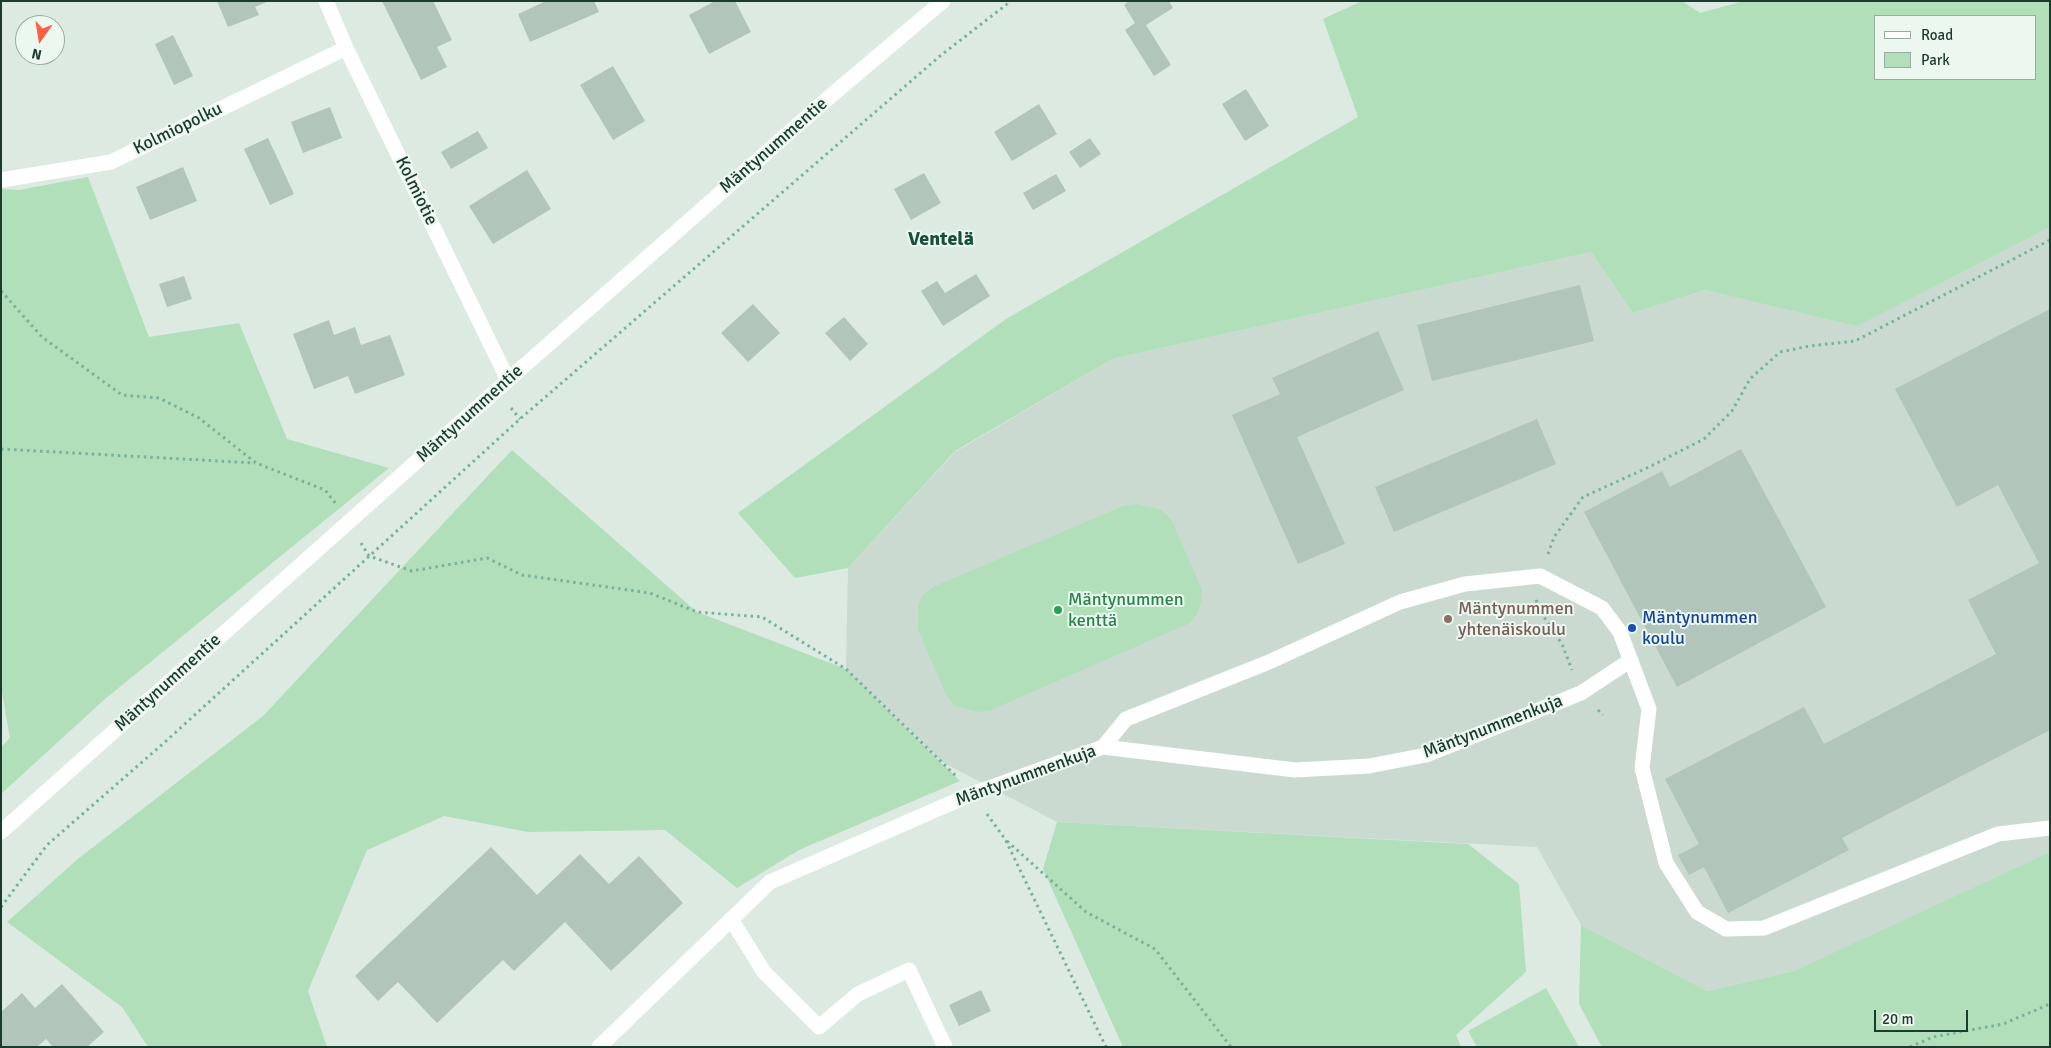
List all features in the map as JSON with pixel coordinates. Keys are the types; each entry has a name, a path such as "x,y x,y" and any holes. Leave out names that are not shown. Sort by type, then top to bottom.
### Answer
{"street":[{"name":"Kolmiotie","path":"326,1 346,48 508,380"},
{"name":"Mäntynummentie","path":"1,832 508,380 833,94 943,1"},
{"name":"Kolmiopolku","path":"1,180 111,162 346,48"},
{"path":"1103,747 1126,720 1269,662 1400,602 1465,584 1540,576 1602,608 1620,632 1649,708 1642,768 1666,863 1697,912 1726,929 1764,928 1998,834 2050,828"},
{"name":"Mäntynummenkuja","path":"599,1047 770,882 972,794 1103,747 1295,770 1369,766 1426,756 1581,693 1630,660"},
{"path":"731,919 764,972 819,1027 858,994 909,970 944,1047"}],"path":[{"path":"1,907 47,845 165,742 520,419 940,56 1011,1"},
{"path":"1603,715 1581,693 1562,644 1542,614 1534,597 1554,537 1583,497 1704,439 1732,411 1750,379 1780,352 1810,346 1855,341 2050,240"},
{"path":"1,291 42,337 122,395 159,398 199,418 256,463 325,490 349,522 369,556 412,571 487,558 522,575 650,593 697,612 762,617 846,669 972,794 1005,839 1106,1047"},
{"path":"1,449 256,463"},
{"path":"1005,839 1086,912 1155,949 1231,1047"},
{"path":"1910,1047 1934,1037 2003,1024 2050,1004"}],"shaded area":[{"name":"Mäntynummen yhtenäiskoulu","path":"2050,227 2050,854 1794,971 1707,991 1581,925 1537,847 1057,822 942,762 846,669 848,568 955,452 1112,359 1591,252 1633,313 1705,290 1857,325"}],"green space":[{"path":"1362,1 1682,1 1700,13 1744,1 2050,1 2050,227 1857,326 1705,290 1633,313 1591,252 1112,359 955,451 848,568 795,578 738,513 1006,319 1358,117 1323,19"},
{"path":"88,177 149,337 239,323 287,439 389,468 105,699 1,794 1,747 10,738 1,686 1,189 19,190"},
{"path":"512,450 697,612 846,669 960,781 799,850 737,888 665,830 528,832 444,816 367,850 308,991 327,1047 148,1047 122,1007 7,922 79,858 263,716"},
{"name":"Mäntynummen kenttä","path":"1136,504 1161,510 1171,519 1202,590 1197,614 1190,623 991,710 978,712 955,706 946,695 918,629 918,605 924,594 933,587 1123,506"},
{"path":"1057,822 1468,844 1519,884 1526,972 1456,1035 1461,1047 1123,1047 1043,869"},
{"path":"2046,854 2050,854 2050,1047 1602,1047 1579,1004 1581,925 1707,991 1794,971"},
{"path":"1546,988 1579,1047 1477,1047 1468,1031"}],"building":[{"path":"217,1 269,1 255,7 259,15 228,27"},
{"path":"382,1 433,1 452,40 437,47 447,67 421,80"},
{"path":"546,1 594,1 599,12 530,42 518,14"},
{"path":"715,1 735,1 751,32 709,54 689,15"},
{"path":"1129,1 1169,1 1173,8 1146,25 1171,65 1154,76 1125,30 1135,23 1124,5"},
{"path":"173,35 193,76 174,85 155,44"},
{"path":"613,66 645,121 613,140 580,85"},
{"path":"1246,89 1269,126 1245,141 1222,104"},
{"path":"1039,104 1057,134 1012,161 994,132"},
{"path":"330,107 342,138 303,153 291,122"},
{"path":"478,131 488,148 451,169 441,152"},
{"path":"268,138 294,194 270,205 244,149"},
{"path":"1090,138 1101,154 1080,168 1069,152"},
{"path":"183,167 197,201 150,220 136,187"},
{"path":"527,170 551,209 493,244 469,206"},
{"path":"924,173 941,203 911,220 894,189"},
{"path":"1056,174 1066,191 1033,210 1023,193"},
{"path":"976,274 990,296 943,326 921,291 937,281 945,293"},
{"path":"184,276 192,299 167,307 159,284"},
{"path":"1580,285 1594,341 1432,381 1417,325"},
{"path":"753,304 780,333 748,362 721,333"},
{"path":"2050,309 2050,730 1842,838 1849,850 1728,913 1704,867 1689,875 1678,855 1699,844 1665,779 1804,707 1824,744 1996,654 1968,600 2039,563 1998,485 1957,507 1895,389"},
{"path":"844,317 868,344 850,361 825,333"},
{"path":"329,320 334,335 355,327 361,345 390,335 405,375 355,394 348,376 314,389 293,334"},
{"path":"1378,331 1404,390 1297,437 1345,544 1298,564 1232,415 1280,394 1272,378"},
{"path":"1537,419 1556,464 1394,532 1375,487"},
{"path":"1741,449 1826,607 1677,687 1584,512 1662,471 1670,487"},
{"path":"491,847 537,895 580,854 609,884 639,856 683,903 611,971 565,922 514,971 503,960 437,1023 398,982 378,1001 355,976"},
{"path":"62,984 104,1032 87,1047 53,1047 46,1039 37,1047 1,1047 1,1012 22,993 35,1008"},
{"path":"981,990 991,1011 959,1026 949,1005"}],"place":[{"name":"Mäntynummen kenttä","path":"1058,610"},
{"name":"Mäntynummen yhtenäiskoulu","path":"1448,619"},
{"name":"Mäntynummen koulu","path":"1632,628"}],"district":[{"name":"Ventelä","path":"941,240"}]}
